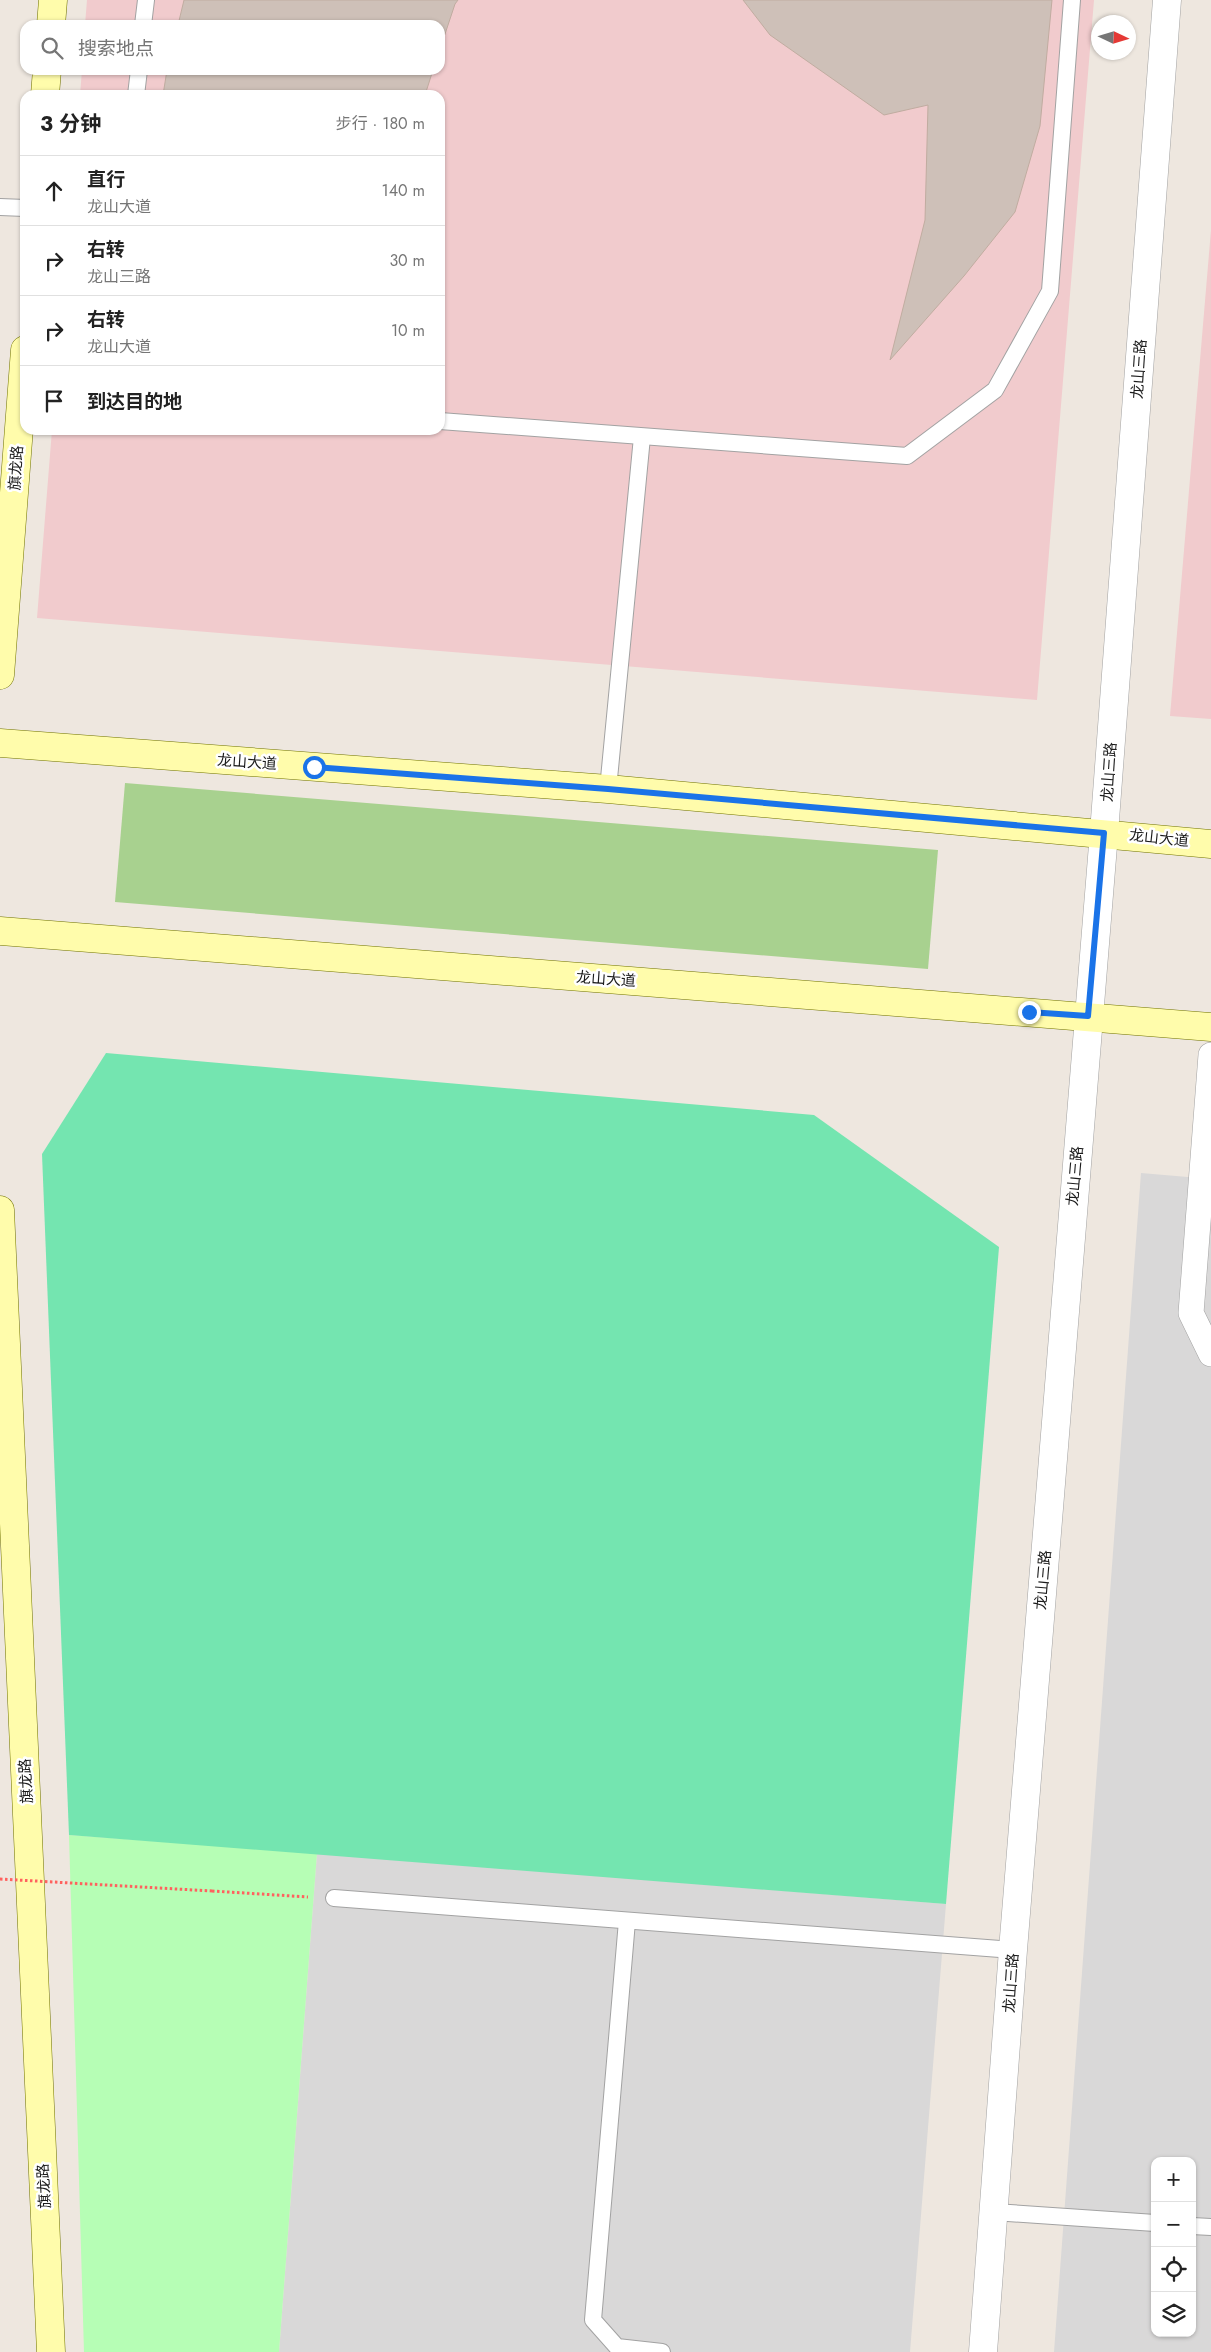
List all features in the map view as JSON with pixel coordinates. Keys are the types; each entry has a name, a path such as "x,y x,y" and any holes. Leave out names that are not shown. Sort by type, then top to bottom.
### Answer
{"main road":[{"path":"51,20 53,0"},
{"path":"45,90 47,75"},
{"name":"旗龙路","path":"0,675 20,415"},
{"name":"龙山大道","path":"0,742 608,789 1211,844"},
{"name":"龙山大道","path":"0,931 1211,1027"},
{"name":"旗龙路","path":"0,1210 52,2352"}],"street":[{"name":"龙山三路","path":"983,2352 1013,1950 1104,833 1167,0"},
{"path":"1211,1055 1204,1237 1191,1313 1211,1354"}],"lane":[{"path":"144,20 146,0"},
{"path":"445,421 907,456 995,390 1050,291 1072,0"},
{"path":"137,90 138,75"},
{"path":"0,207 20,208"},
{"path":"608,789 642,437"},
{"path":"334,1898 1013,1950"},
{"path":"627,1920 593,2320 617,2348 662,2352"},
{"path":"994,2212 1151,2223"},
{"path":"1196,2226 1211,2227"}],"path":[{"path":"0,1879 334,1898"}],"shaded area":[{"path":"87,0 1094,0 1093,15 1091,15 1091,37 1037,700 37,618 52,435 445,435 445,90 80,90 82,75 445,75 445,20 85,20"},
{"path":"1211,230 1211,719 1170,716"},
{"path":"1141,1173 1211,1179 1211,2352 1054,2352"},
{"path":"317,1853 946,1904 910,2352 279,2352"}],"green space":[{"path":"125,783 938,850 928,969 115,902"},
{"path":"106,1053 814,1115 999,1247 946,1904 69,1835 42,1154"},
{"path":"69,1835 317,1853 279,2352 84,2352"}],"building":[{"path":"184,0 458,0 445,34 445,20 179,20"},
{"path":"743,0 1052,0 1040,126 1015,212 964,276 890,360 925,220 928,105 884,115 770,35"},
{"path":"166,75 431,75 427,90 164,90"}],"route":[{"path":"314,767 608,789 1104,833 1088,1016 1029,1012"}]}
